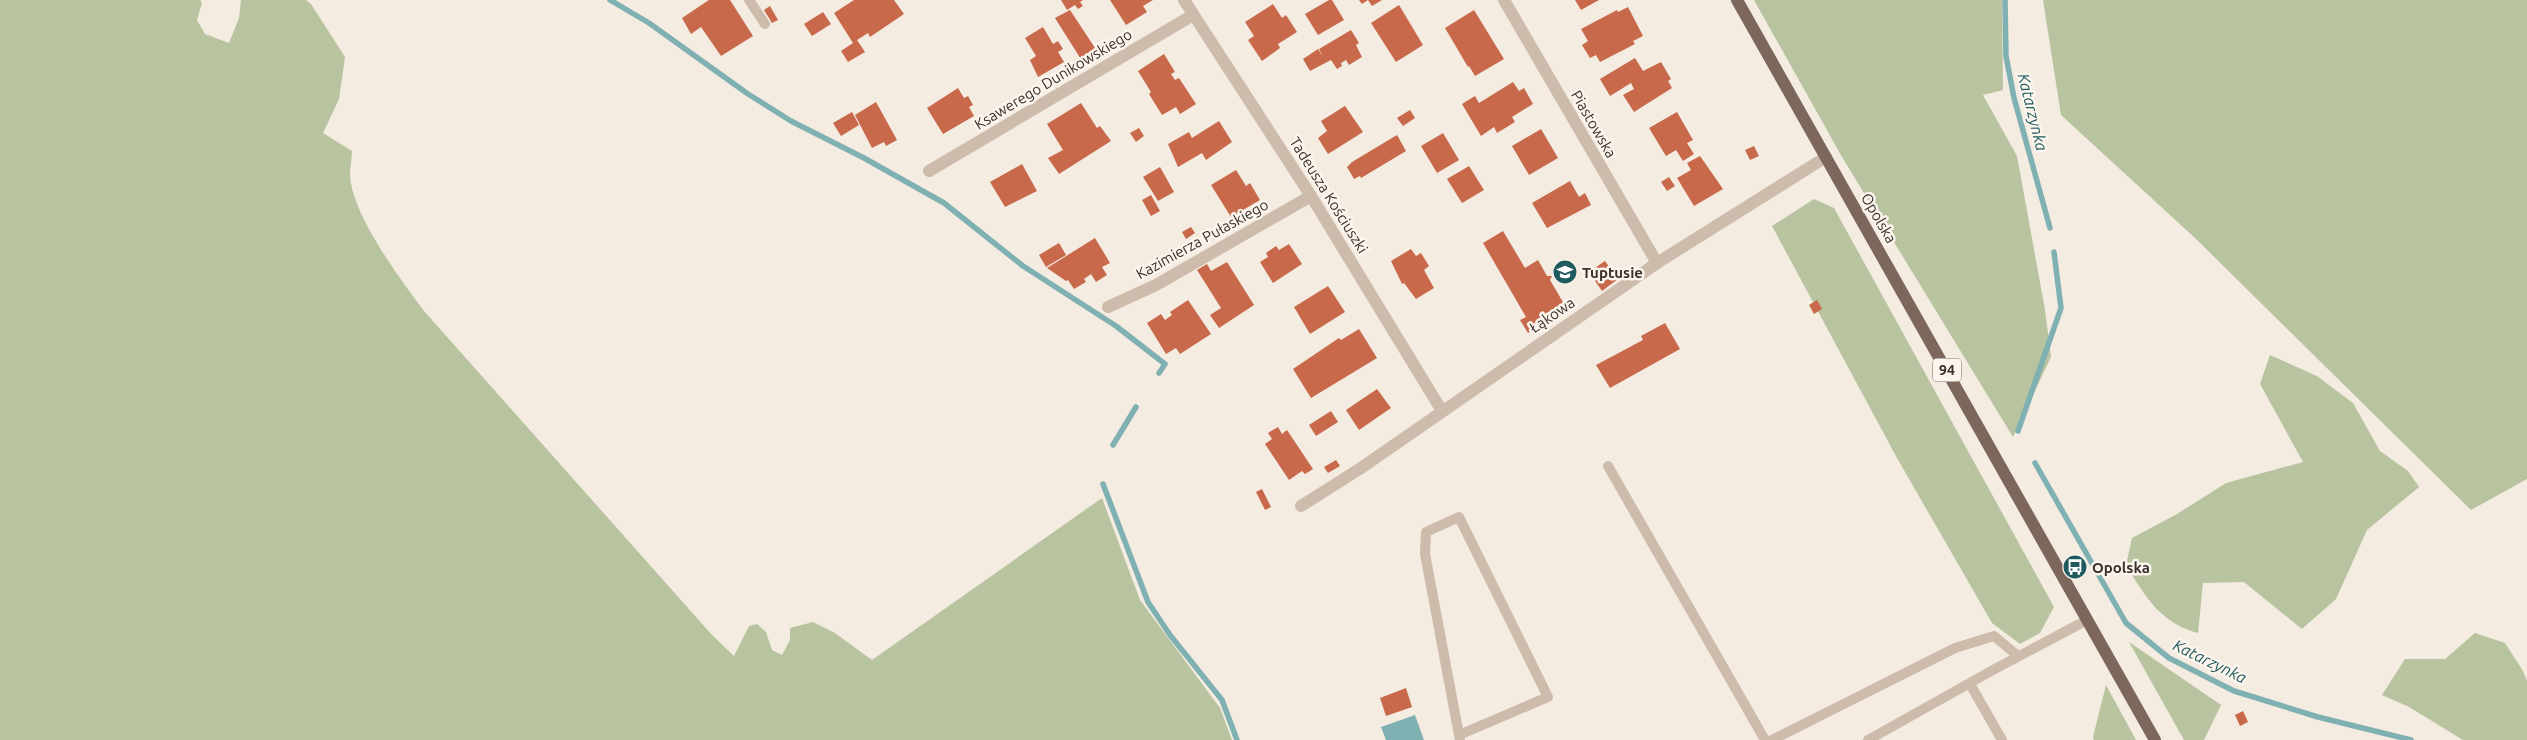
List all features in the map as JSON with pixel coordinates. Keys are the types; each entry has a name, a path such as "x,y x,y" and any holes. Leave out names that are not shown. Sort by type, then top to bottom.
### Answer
{"main road":[{"name":"Opolska","path":"1737,0 2155,740"}],"street":[{"name":"Tadeusza Kościuszki","path":"1184,0 1311,196 1442,411"},
{"name":"Piastowska","path":"1504,0 1657,263"},
{"name":"Ksawerego Dunikowskiego","path":"928,171 1194,15"},
{"name":"Łąkowa","path":"1301,506 1361,468 1657,263 1826,157"},
{"name":"Kazimierza Pułaskiego","path":"1108,307 1156,285 1311,196"}],"lane":[{"path":"749,0 765,24"},
{"path":"1608,466 1765,740"},
{"path":"1459,517 1548,697 1460,738 1425,554 1426,532 1459,517"},
{"path":"1868,740 2018,656 2088,620"},
{"path":"1772,740 1955,648 1994,636 2018,656"},
{"path":"1970,684 2002,740"}],"green space":[{"path":"0,0 200,0 202,3 197,20 205,34 229,43 239,18 241,0 306,0 311,4 345,57 339,99 323,133 352,151 350,174 359,208 391,265 424,311 712,635 734,656 749,626 757,624 766,632 772,650 782,655 790,640 790,628 813,622 835,633 872,660 1102,498 1140,600 1220,708 1232,740 0,740"},
{"path":"1754,0 2002,0 2003,90 1983,95 2017,156 2045,310 2051,357 2013,437 1842,157"},
{"path":"2043,0 2527,0 2527,479 2471,510 2195,238 2061,115"},
{"path":"1814,199 1834,208 2054,607 2040,633 2020,644 1992,623 1897,458 1772,226"},
{"path":"2270,355 2317,376 2353,403 2380,451 2408,471 2419,487 2367,530 2336,599 2302,629 2244,582 2203,583 2198,633 2173,623 2147,598 2126,565 2132,538 2177,514 2226,483 2303,462 2260,384"},
{"path":"2475,633 2505,643 2523,671 2527,681 2527,740 2463,740 2409,707 2382,695 2405,659 2445,659"},
{"path":"2129,642 2221,705 2204,740 2184,740"},
{"path":"2106,685 2136,740 2094,740 2093,737"}],"water":[{"path":"1415,715 1424,740 1386,740 1381,727"}],"building":[{"path":"709,0 730,0 753,36 721,56 701,27 691,34 682,18"},
{"path":"854,0 894,0 904,14 870,37 868,33 857,40 865,52 848,62 841,51 853,43 834,13"},
{"path":"1061,0 1083,0 1080,2 1083,6 1078,9 1075,5 1067,10"},
{"path":"1110,0 1153,0 1143,6 1147,12 1126,25"},
{"path":"1332,0 1344,20 1318,35 1305,14"},
{"path":"1359,0 1368,0 1362,4"},
{"path":"1368,0 1382,0 1372,6"},
{"path":"1575,0 1599,0 1581,10"},
{"path":"1273,4 1282,18 1286,15 1297,32 1278,44 1280,48 1262,61 1248,40 1254,36 1245,22"},
{"path":"1399,5 1423,45 1396,62 1371,23"},
{"path":"770,6 778,20 772,23 764,10"},
{"path":"1628,7 1643,36 1633,41 1635,44 1600,62 1596,55 1590,58 1582,45 1588,41 1581,29 1617,10 1618,12"},
{"path":"1070,10 1099,54 1084,64 1055,18"},
{"path":"1474,10 1504,59 1475,76 1445,28"},
{"path":"823,12 831,24 812,36 804,24"},
{"path":"1043,27 1053,44 1058,41 1063,49 1058,52 1064,62 1038,77 1030,60 1036,56 1025,38"},
{"path":"1351,30 1359,43 1356,45 1362,57 1349,65 1346,60 1337,69 1331,60 1310,71 1303,59 1318,49 1323,57 1319,49"},
{"path":"1164,54 1175,72 1171,74 1175,80 1179,78 1196,104 1180,114 1176,107 1162,115 1138,71"},
{"path":"1635,58 1643,71 1661,62 1671,79 1668,81 1672,88 1634,112 1623,95 1634,89 1631,83 1610,96 1600,79"},
{"path":"1513,82 1519,91 1524,88 1533,104 1512,117 1515,122 1497,133 1494,127 1481,136 1462,104 1475,96 1479,103"},
{"path":"958,88 964,98 968,96 973,105 969,107 974,116 943,134 927,108"},
{"path":"876,102 897,140 886,146 884,142 872,148 855,115"},
{"path":"1081,103 1097,128 1100,126 1111,141 1059,174 1048,158 1063,150 1047,124"},
{"path":"1345,106 1363,132 1328,154 1318,138 1327,131 1321,121"},
{"path":"1410,110 1415,118 1403,126 1397,118"},
{"path":"852,112 859,125 841,136 833,123"},
{"path":"1677,112 1693,140 1687,143 1694,154 1683,161 1676,150 1666,156 1649,128"},
{"path":"1219,121 1232,142 1206,160 1202,153 1178,167 1168,144 1189,132 1192,138"},
{"path":"1139,128 1144,136 1136,142 1130,133"},
{"path":"1541,129 1558,158 1529,175 1512,146"},
{"path":"1443,133 1459,160 1437,173 1421,146"},
{"path":"1397,135 1406,151 1361,178 1360,176 1354,179 1347,167 1352,162"},
{"path":"1754,146 1759,156 1750,160 1745,150"},
{"path":"1700,156 1723,189 1694,206 1677,178 1691,170 1687,163"},
{"path":"1022,164 1037,191 1005,207 990,182"},
{"path":"1469,166 1484,190 1462,203 1447,179"},
{"path":"1160,167 1174,192 1158,201 1143,177"},
{"path":"1236,170 1246,186 1250,183 1260,200 1231,217 1211,185"},
{"path":"1669,177 1675,186 1667,191 1661,182"},
{"path":"1570,181 1579,197 1585,193 1591,205 1547,228 1532,203"},
{"path":"1151,195 1160,211 1151,216 1142,200"},
{"path":"1191,227 1195,233 1186,239 1182,232"},
{"path":"1503,231 1525,268 1538,260 1547,276 1552,276 1550,280 1567,309 1528,333 1520,320 1526,317 1483,243"},
{"path":"1095,238 1110,263 1102,267 1107,275 1096,282 1091,274 1084,279 1086,282 1074,289 1068,280 1066,281 1047,268"},
{"path":"1059,243 1066,255 1046,267 1039,255"},
{"path":"1289,244 1302,264 1273,283 1260,262 1268,257 1266,253 1276,246 1279,250"},
{"path":"1411,249 1416,256 1421,253 1429,266 1424,270 1434,288 1416,299 1404,283 1402,284 1391,261"},
{"path":"1605,261 1618,279 1602,291 1589,272"},
{"path":"1227,262 1254,305 1219,328 1210,315 1221,308 1197,270 1207,264 1211,271"},
{"path":"1328,286 1345,312 1310,334 1294,307"},
{"path":"1188,300 1211,334 1180,354 1176,348 1166,354 1147,323 1161,314 1165,320 1172,315 1170,312"},
{"path":"1817,300 1822,309 1814,314 1809,305"},
{"path":"1665,323 1680,349 1610,388 1596,365 1643,340 1641,336"},
{"path":"1359,329 1377,358 1311,398 1293,369 1339,338 1341,340"},
{"path":"1377,389 1391,408 1359,430 1346,410"},
{"path":"1331,411 1338,422 1316,436 1309,425"},
{"path":"1278,427 1282,434 1287,430 1313,469 1305,474 1302,471 1289,480 1265,444 1272,439 1268,433"},
{"path":"1336,460 1340,466 1328,473 1324,467"},
{"path":"1262,489 1271,507 1265,510 1256,492"},
{"path":"1406,688 1412,707 1386,716 1380,698"},
{"path":"2243,711 2248,722 2240,726 2235,715"}],"waterway":[{"path":"610,0 649,23 748,94 791,121 864,158 944,203 1023,266 1116,326 1165,364 1159,373"},
{"name":"Katarzynka","path":"2005,0 2006,56 2014,98 2050,228"},
{"name":"Katarzynka","path":"2018,431 2061,308 2054,252"},
{"path":"1113,445 1136,407"},
{"name":"Katarzynka","path":"2035,463 2126,623 2169,658 2234,691 2318,717 2411,740"},
{"path":"1103,484 1148,602 1170,635 1222,700 1237,740"}],"place":[{"name":"Tuptusie","path":"1565,272"},
{"name":"Opolska","path":"2075,567"}]}
